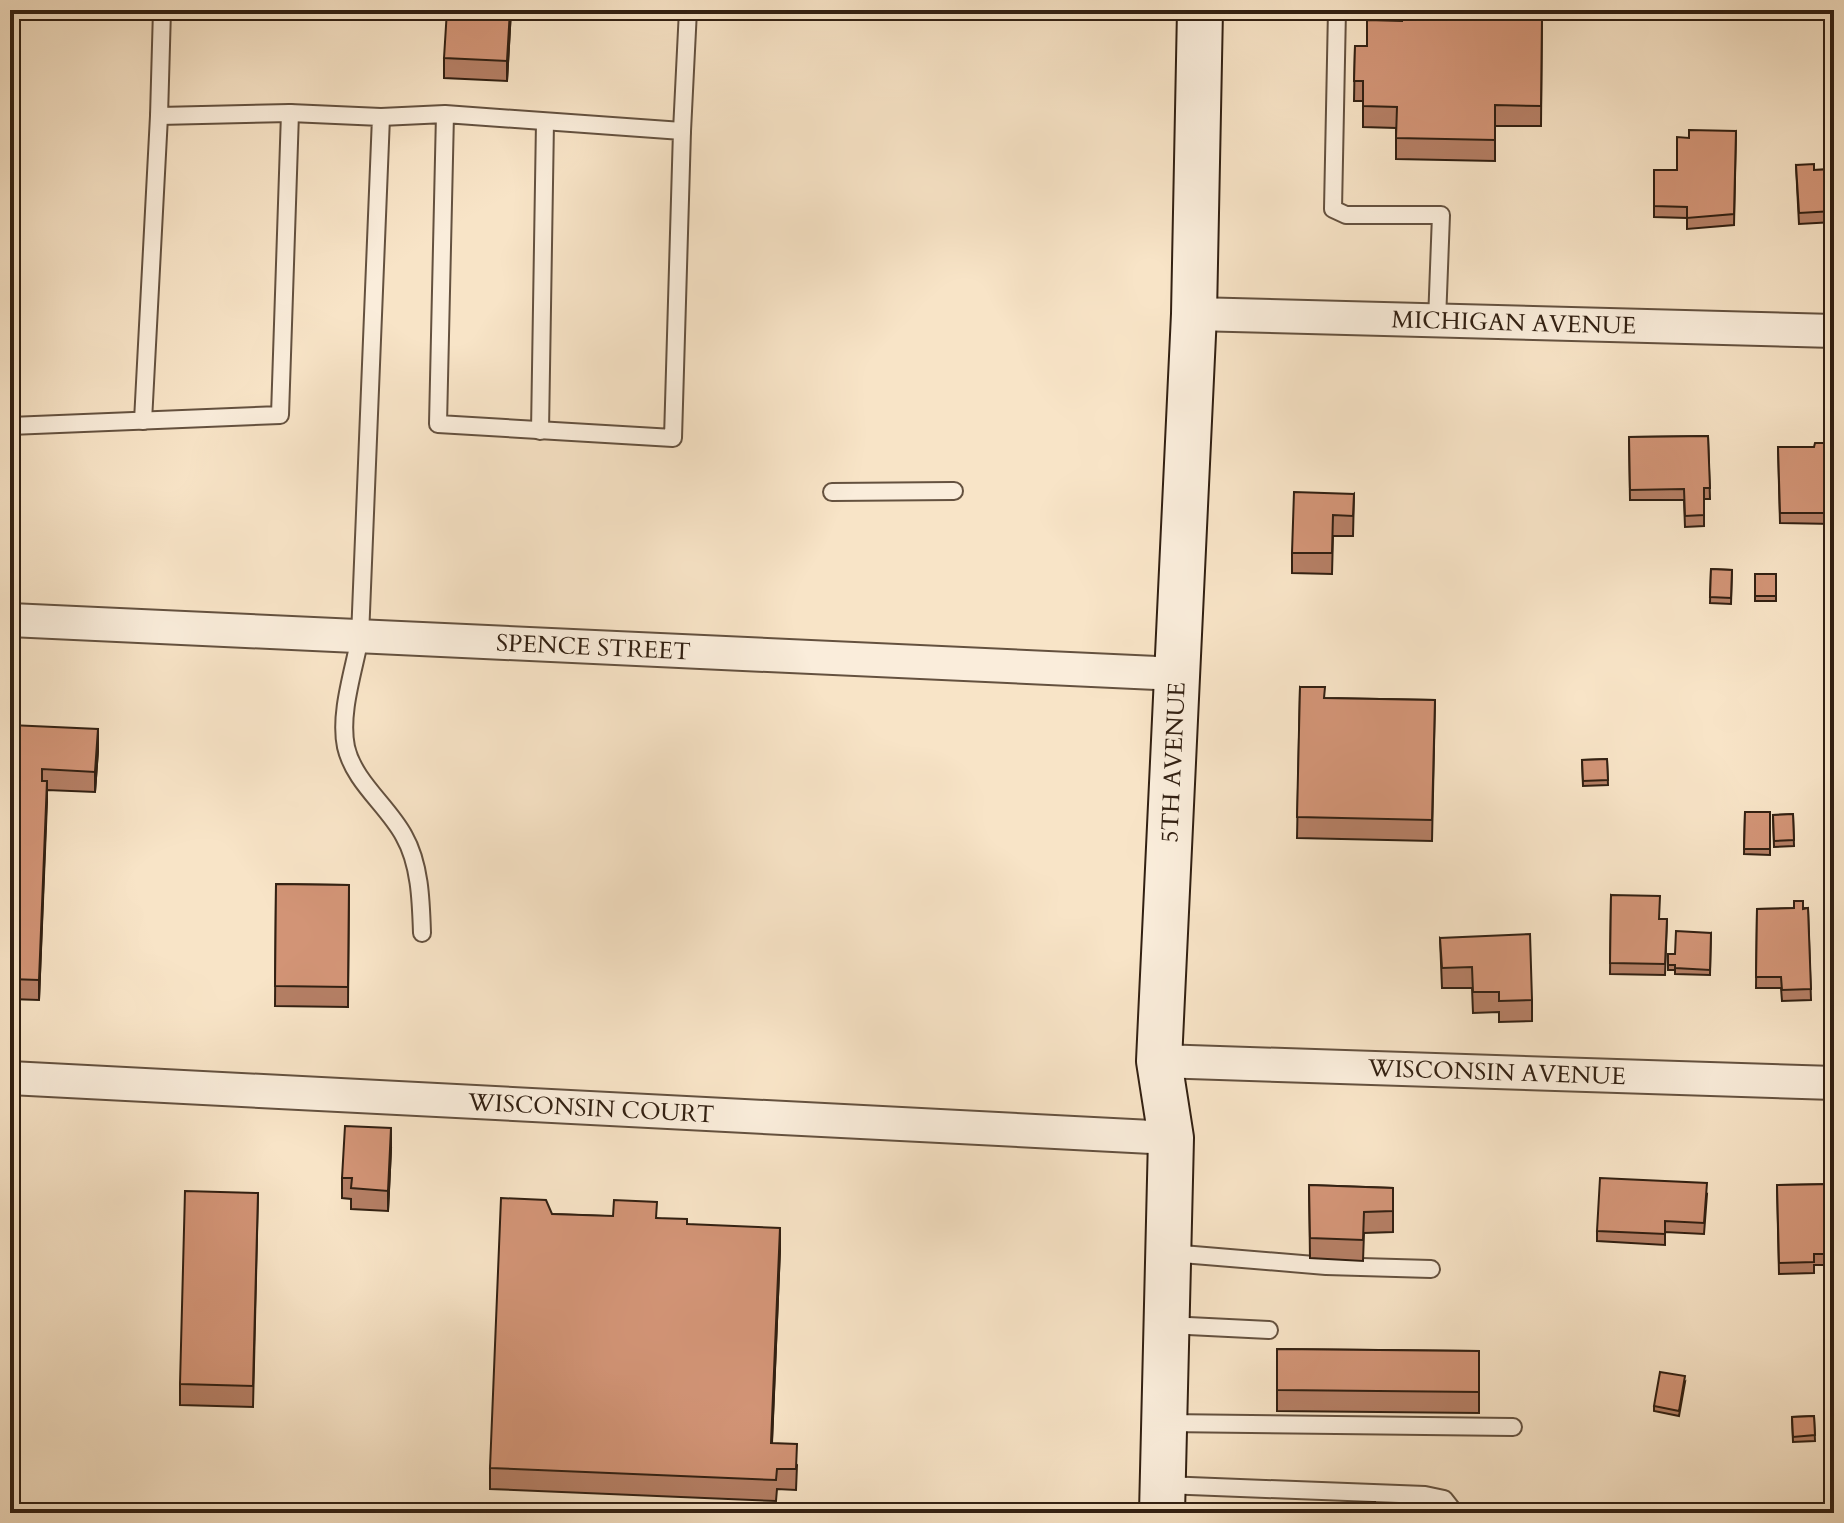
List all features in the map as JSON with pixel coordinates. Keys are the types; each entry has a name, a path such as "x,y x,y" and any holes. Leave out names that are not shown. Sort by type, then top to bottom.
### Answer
{"main road":[{"name":"5TH AVENUE","path":"1162,1499 1171,1138 1159,1061 1194,314 1200,10"}],"street":[{"name":"MICHIGAN AVENUE","path":"1194,314 1834,331"},
{"name":"SPENCE STREET","path":"10,620 1178,674"},
{"name":"WISCONSIN AVENUE","path":"1159,1061 1834,1083"},
{"name":"WISCONSIN COURT","path":"10,1078 1171,1138"}],"lane":[{"path":"143,421 162,10"},
{"path":"445,114 438,424 673,438 688,10"},
{"path":"1337,10 1333,209 1346,215 1441,215 1437,321"},
{"path":"159,116 290,113 381,117 445,114 682,131"},
{"path":"10,426 280,415 290,113"},
{"path":"381,117 360,637 346,714 346,748 357,771 404,835 414,859 422,933"},
{"path":"540,431 545,122"},
{"path":"832,492 954,491"},
{"path":"1168,1253 1326,1266 1431,1269"},
{"path":"1166,1325 1269,1330"},
{"path":"1164,1423 1513,1427"},
{"path":"1162,1499 1425,1495 1444,1499 1455,1513"}],"building":[{"path":"447,10 510,10 507,61 444,58"},
{"path":"1402,10 1497,10 1497,17 1542,17 1541,106 1495,105 1495,140 1396,138 1397,107 1363,106 1363,81 1354,81 1355,46 1367,46 1367,20 1402,21"},
{"path":"1834,112 1834,148 1832,148"},
{"path":"1689,130 1736,131 1734,214 1687,218 1687,207 1654,206 1654,170 1677,170 1677,137 1689,138"},
{"path":"1814,164 1814,170 1834,169 1834,211 1799,213 1796,165"},
{"path":"1708,436 1710,488 1704,488 1704,515 1685,516 1684,489 1630,490 1629,437"},
{"path":"1815,443 1834,443 1834,513 1780,513 1778,447 1814,447"},
{"path":"1294,492 1354,494 1353,516 1333,515 1332,553 1292,553"},
{"path":"1711,569 1732,570 1731,598 1710,597"},
{"path":"1755,574 1776,574 1776,596 1755,596"},
{"path":"1300,687 1325,687 1324,698 1435,700 1432,820 1297,817"},
{"path":"10,725 98,729 95,772 42,769 42,781 47,781 39,980 10,979"},
{"path":"1607,759 1608,780 1583,781 1582,760"},
{"path":"1745,812 1770,812 1770,849 1744,849"},
{"path":"1793,814 1794,840 1774,841 1773,815"},
{"path":"276,884 349,885 348,987 275,986"},
{"path":"1611,895 1660,896 1659,919 1667,919 1665,964 1610,963"},
{"path":"1794,901 1803,901 1803,909 1808,908 1811,989 1782,990 1781,977 1756,977 1757,909 1794,908"},
{"path":"1676,931 1711,933 1710,970 1668,965 1668,954 1675,954"},
{"path":"1530,934 1532,1000 1499,1001 1499,992 1473,992 1472,967 1442,968 1440,938"},
{"path":"345,1126 391,1128 388,1191 351,1188 352,1178 342,1178"},
{"path":"1600,1178 1707,1183 1704,1223 1665,1221 1665,1234 1597,1231"},
{"path":"1834,1184 1834,1254 1814,1254 1814,1262 1779,1263 1777,1185"},
{"path":"1309,1185 1393,1188 1393,1211 1364,1212 1363,1240 1310,1238"},
{"path":"185,1191 258,1193 253,1386 180,1384"},
{"path":"501,1198 546,1200 552,1214 613,1216 614,1200 657,1202 656,1218 687,1219 687,1224 780,1228 771,1443 797,1444 796,1469 777,1469 776,1480 490,1468"},
{"path":"1277,1349 1479,1351 1479,1392 1277,1390"},
{"path":"1660,1372 1685,1376 1679,1411 1654,1406"},
{"path":"1814,1416 1815,1435 1793,1437 1792,1417"},
{"path":"1375,1502 1376,1513 1305,1513 1305,1504"}]}
